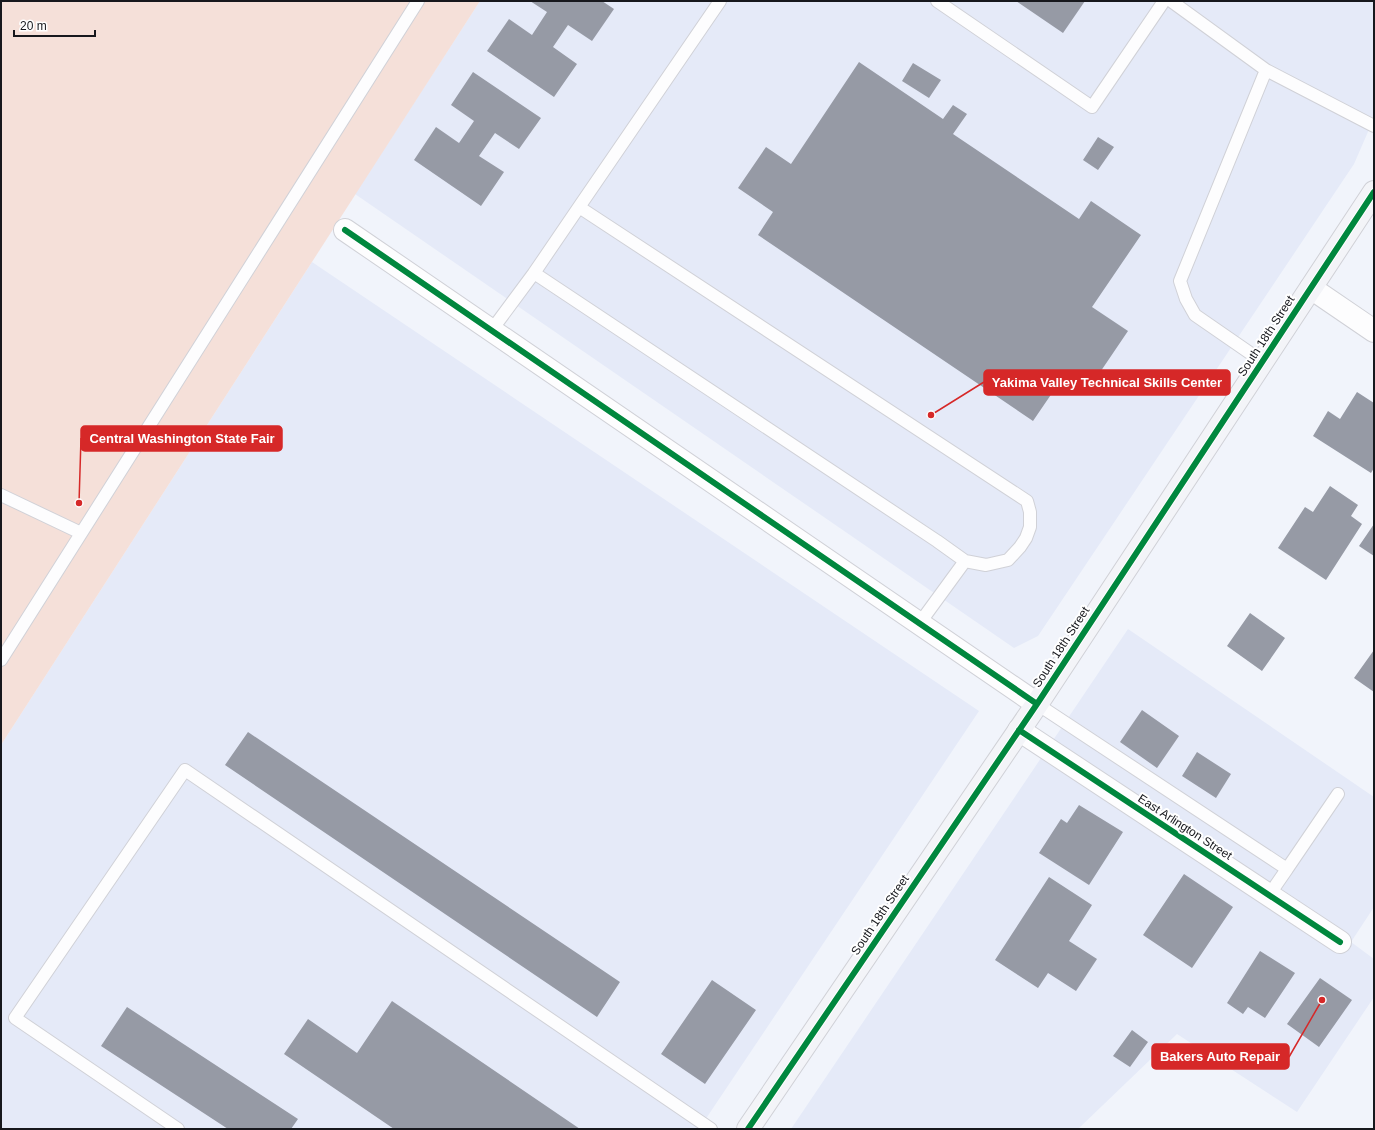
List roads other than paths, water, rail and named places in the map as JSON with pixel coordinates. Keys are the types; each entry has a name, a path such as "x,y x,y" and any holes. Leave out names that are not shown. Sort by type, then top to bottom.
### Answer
{"street":[{"name":"South 18th Street","path":"748,1129 1037,704 1374,192"},
{"path":"345,230 1037,704"},
{"path":"1311,288 1374,331"},
{"name":"East Arlington Street","path":"1019,730 1340,942"}],"lane":[{"path":"1,660 418,1"},
{"path":"491,331 534,273 720,1"},
{"path":"937,1 1092,107 1164,1"},
{"path":"1171,1 1266,70 1374,126"},
{"path":"1263,362 1195,315 1186,299 1180,281 1266,70"},
{"path":"534,273 938,541 965,561 986,565 1008,560 1020,547 1026,538 1030,527 1030,512 1027,501 579,207"},
{"path":"2,497 81,533"},
{"path":"919,624 965,561"},
{"path":"1037,704 1287,869"},
{"path":"178,1129 16,1018 185,770 711,1129"},
{"path":"1269,895 1338,794"}],"place":[{"name":"Yakima Valley Technical Skills Center","path":"931,415"},
{"name":"Central Washington State Fair","path":"79,503"},
{"name":"Bakers Auto Repair","path":"1322,1000"}]}
